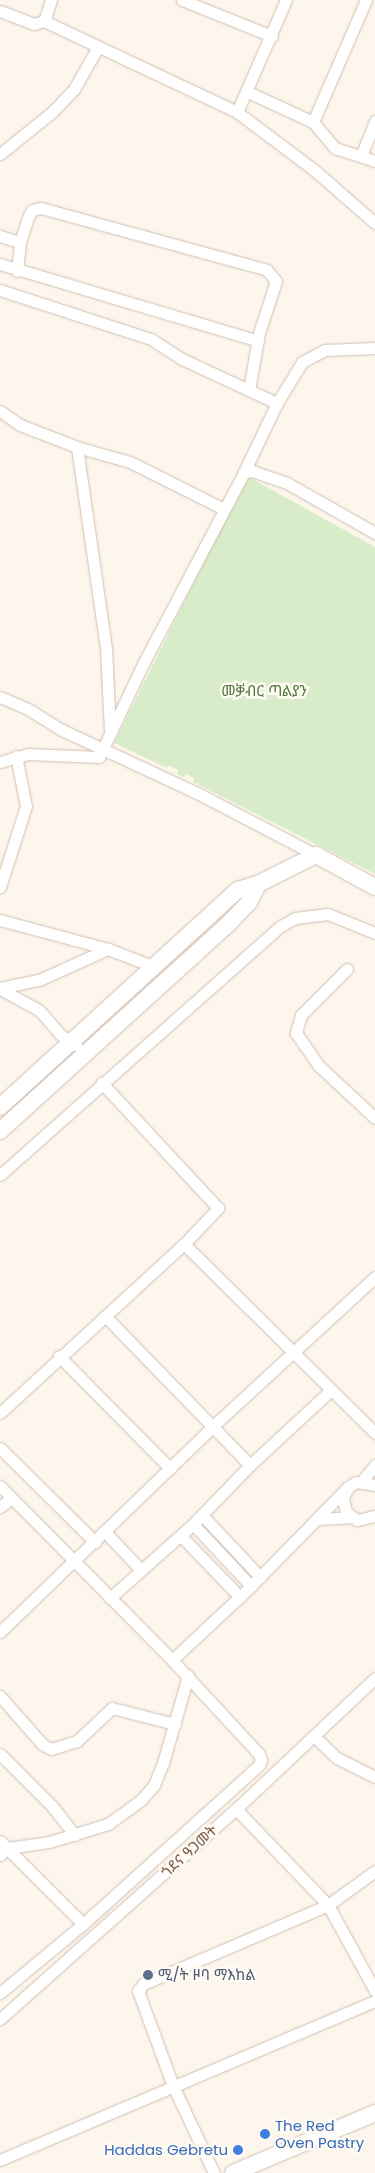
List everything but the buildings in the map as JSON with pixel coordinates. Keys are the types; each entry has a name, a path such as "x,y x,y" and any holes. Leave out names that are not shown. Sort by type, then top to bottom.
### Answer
{"main road":[{"path":"0,1107 238,890 258,884 316,855 375,887"},
{"path":"0,1130 229,923 249,902 258,884"},
{"path":"233,2173 375,2113"}],"street":[{"path":"44,21 51,0"},
{"path":"182,0 272,36"},
{"path":"237,112 248,92 286,0"},
{"path":"313,122 367,0 375,3"},
{"path":"0,11 34,24 44,21 237,112 313,169 375,223"},
{"path":"0,154 52,112 74,89 98,47"},
{"path":"248,92 313,122 335,148 375,161"},
{"path":"361,156 375,121"},
{"path":"17,270 20,242 32,210 50,209 266,270 276,281 258,341 249,390"},
{"path":"0,236 20,242"},
{"path":"0,264 258,341"},
{"path":"0,290 151,339 182,359 277,403"},
{"path":"0,762 28,754 94,759 104,750 110,733 222,508 244,472 277,403 297,368 306,358 324,350 375,348"},
{"path":"0,411 20,425 77,447 130,462 222,508"},
{"path":"77,447 105,639 110,733"},
{"path":"244,472 252,471 287,483 375,533"},
{"path":"0,697 104,750 177,782 316,855"},
{"path":"0,887 26,806 16,756"},
{"path":"0,1176 102,1083 216,985 265,937 295,918 328,914 375,933"},
{"path":"0,920 108,949 155,967"},
{"path":"0,988 39,980 108,949"},
{"path":"348,969 301,1015 296,1033 319,1066 375,1118"},
{"path":"0,988 39,1010 61,1035 73,1042 85,1054"},
{"path":"0,1414 59,1356 184,1244 218,1205 102,1083"},
{"path":"184,1244 292,1354 375,1433"},
{"path":"0,1632 213,1426 375,1277"},
{"path":"105,1316 250,1465"},
{"path":"59,1356 170,1468"},
{"path":"110,1598 181,1536 250,1465 331,1390"},
{"path":"0,1448 95,1542"},
{"path":"172,1660 240,1597 348,1487 362,1480 375,1465"},
{"path":"362,1480 375,1485"},
{"path":"0,1486 188,1676 259,1754 259,1766 83,1924 3,1987"},
{"path":"348,1487 343,1506 351,1517"},
{"path":"0,1508 11,1498"},
{"path":"202,1514 260,1577"},
{"path":"318,1519 351,1517 373,1520"},
{"path":"193,1524 251,1586"},
{"path":"105,1532 141,1570"},
{"path":"181,1536 240,1597"},
{"path":"2,1848 75,1835 108,1824 141,1800 160,1770 188,1676"},
{"name":"ጎደና ዓጋመት","path":"0,2020 315,1737 375,1678"},
{"path":"0,1696 42,1744 51,1748 77,1741 112,1708 175,1724"},
{"path":"315,1737 337,1758 375,1777"},
{"path":"0,1754 52,1806 75,1835"},
{"path":"236,1809 328,1905 375,1991"},
{"path":"2,1848 83,1924"},
{"path":"214,2173 173,2086 138,1998 143,1984 328,1905 375,1871"},
{"path":"0,2160 375,2001"}],"green space":[{"name":"መቓብር ጣልያን","path":"247,476 375,547 375,874 193,782 194,778 186,774 184,777 177,774 178,770 168,765 167,768 114,743"}],"place":[{"name":"ሚ/ት ዞባ ማእከል","path":"148,1975"},
{"name":"The Red Oven Pastry","path":"265,2134"},
{"name":"Haddas Gebretu","path":"238,2150"}]}
